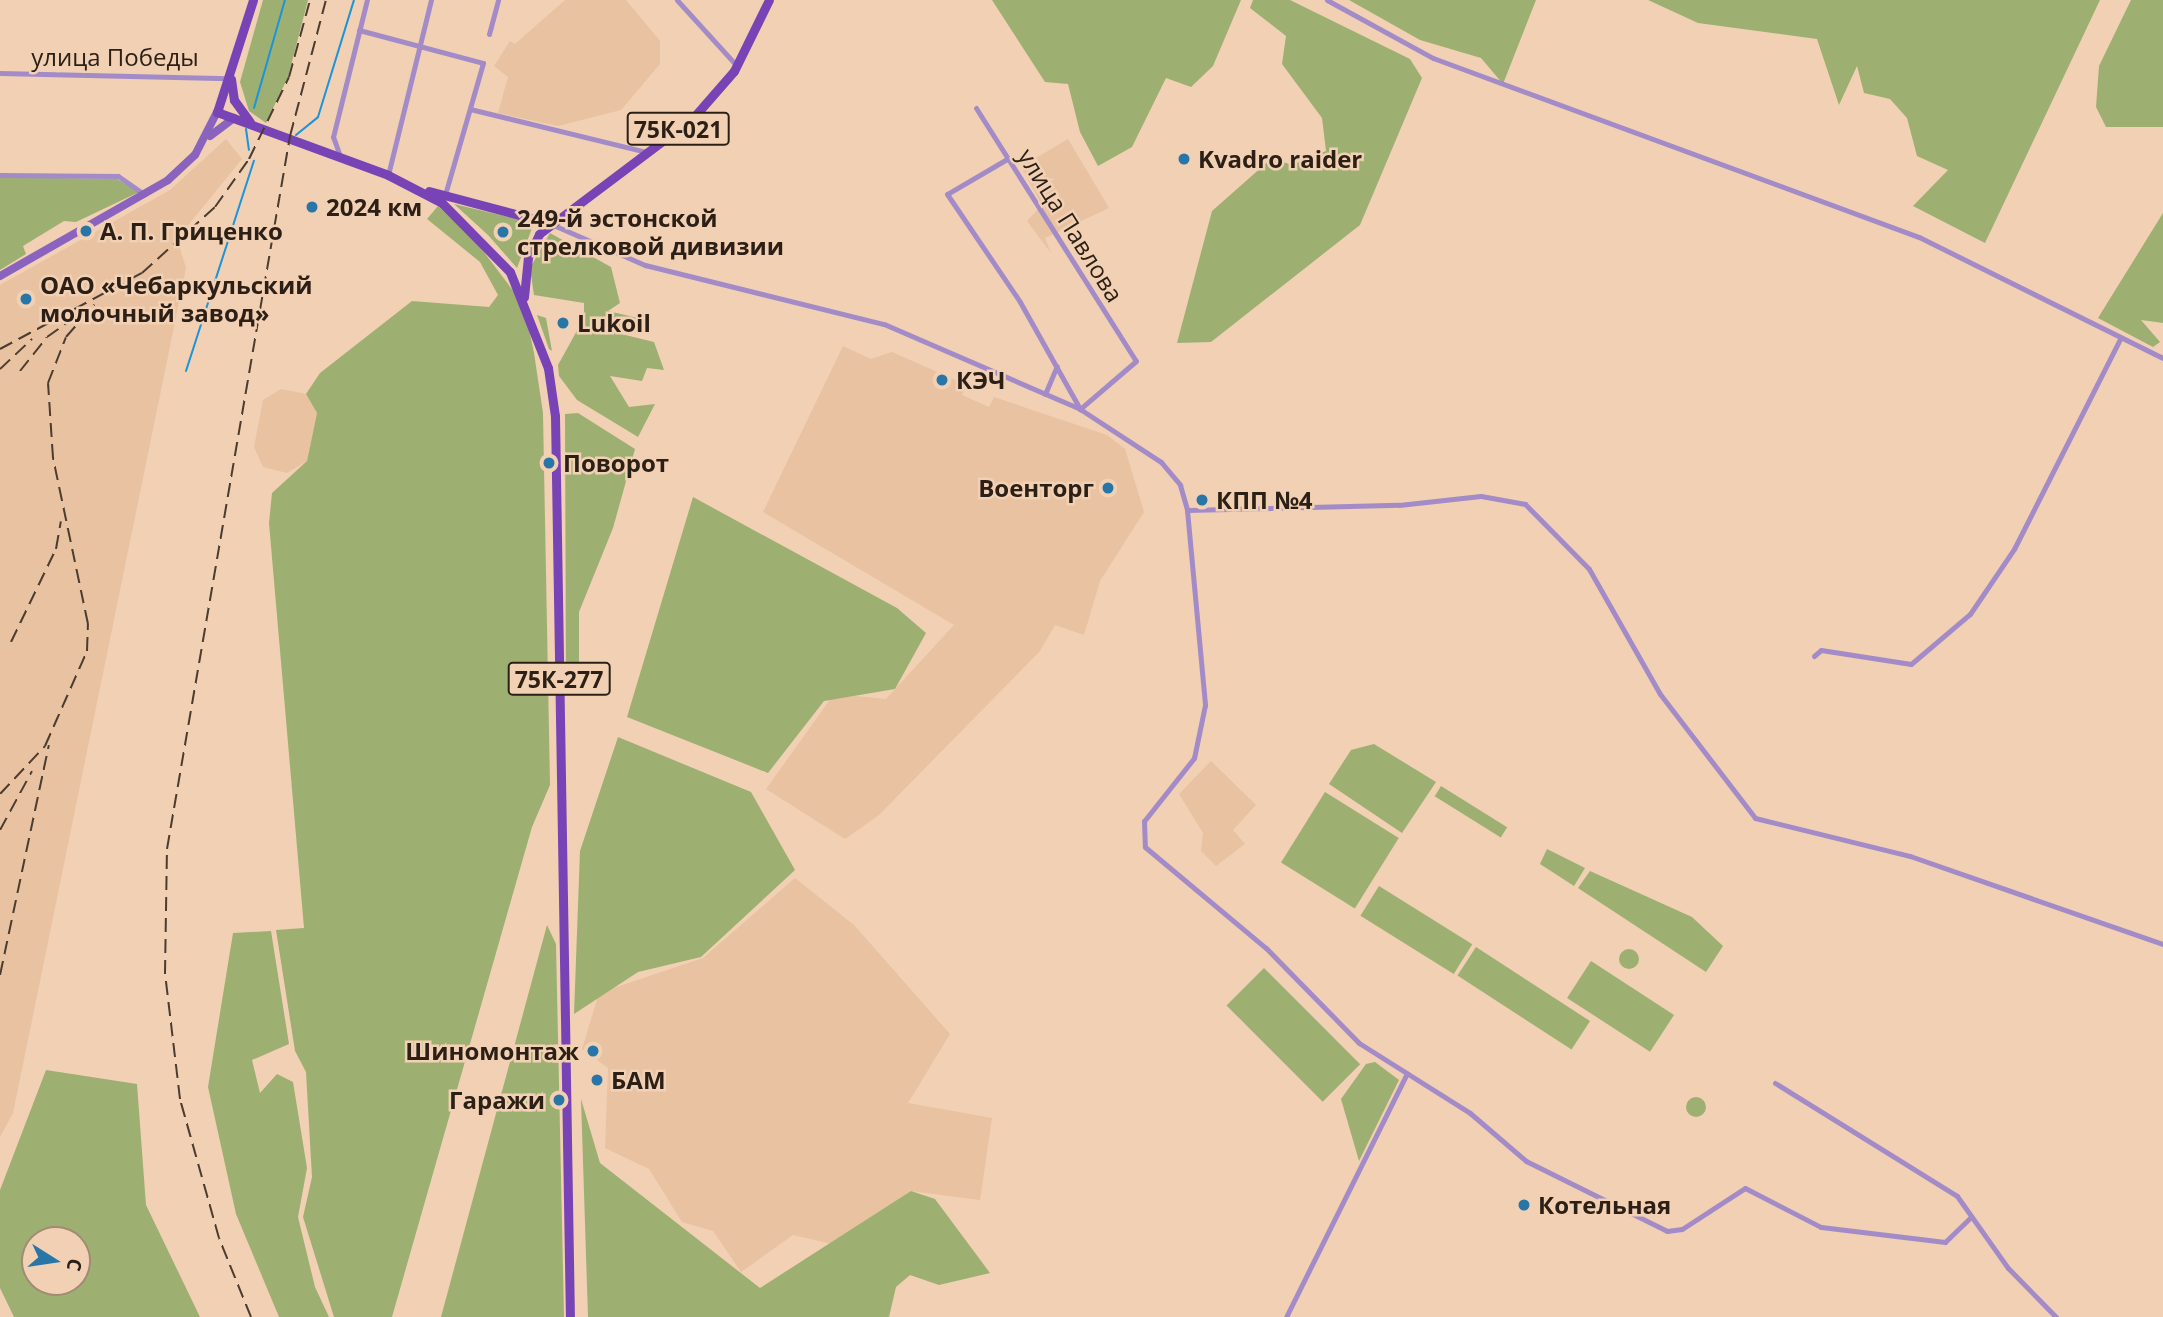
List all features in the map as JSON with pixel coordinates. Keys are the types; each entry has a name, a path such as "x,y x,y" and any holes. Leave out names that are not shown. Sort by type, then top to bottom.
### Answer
{"main road":[{"path":"204,143 217,112 253,0"},
{"name":"75К-021","path":"524,299 528,257 549,223 693,118 737,66 769,0"},
{"path":"230,74 237,108"},
{"path":"220,102 237,108 251,123"},
{"path":"217,112 340,156 420,189 549,223"},
{"path":"0,276 145,194 186,166 204,143 234,118"},
{"path":"420,189 482,237 524,299"},
{"name":"75К-277","path":"524,299 548,368 555,416 570,1317"}],"street":[{"path":"340,156 333,137 367,0"},
{"path":"388,175 431,0"},
{"path":"489,34 498,0"},
{"path":"677,0 737,66"},
{"path":"1327,0 1433,58 1919,237 2163,358"},
{"path":"359,30 483,63 445,195"},
{"name":"улица Победы","path":"0,74 230,74"},
{"path":"470,108 646,152"},
{"name":"улица Павлова","path":"976,108 1136,361 1080,409"},
{"path":"1007,159 947,194 1057,366 1080,409"},
{"path":"0,175 118,176 145,194"},
{"path":"549,223 645,265 838,308 1080,409 1161,461 1180,485 1187,510 1203,735 1194,758 1144,821 1145,847 1266,948 1359,1043 1470,1112 1527,1161 1667,1231 1682,1229 1745,1188 1821,1227 1945,1242 1971,1217"},
{"path":"1814,656 1821,650 1912,664 1970,614 2014,549 2120,339"},
{"path":"1045,394 1057,366"},
{"path":"1187,510 1399,505 1480,496 1525,504 1589,569 1667,705 1755,818 1910,856 2163,944"},
{"path":"1286,1317 1408,1073"},
{"path":"1775,1083 1917,1166 1957,1196 1971,1217 2056,1317"}],"shaded area":[{"path":"565,0 626,0 660,41 660,64 621,110 558,126 498,113 508,77 494,66 510,41 515,44"},
{"path":"226,139 242,159 177,239 186,268 13,1113 0,1137 0,285 170,190"},
{"path":"1068,139 1109,208 1045,238 1051,253 1027,221 1042,205 1021,167"},
{"path":"843,346 871,359 892,352 967,385 962,395 989,407 994,397 1107,435 1125,449 1144,512 1100,581 1084,635 1055,625 1040,651 879,815 845,839 766,789 834,694 886,699 954,625 763,512"},
{"path":"281,389 306,394 317,413 307,461 287,473 263,467 254,447 263,400"},
{"path":"1211,761 1256,805 1233,830 1245,844 1216,866 1201,851 1203,833 1179,794"},
{"path":"795,878 854,925 950,1034 908,1103 992,1118 980,1200 911,1191 832,1244 793,1235 741,1272 713,1231 682,1222 649,1169 605,1148 608,1068 582,1049 599,993 703,958"}],"green space":[{"path":"263,0 308,0 288,77 266,123 249,111 240,82"},
{"path":"992,0 1241,0 1213,66 1191,87 1166,78 1132,147 1098,166 1080,132 1068,84 1045,82"},
{"path":"1253,0 1290,0 1410,59 1422,78 1360,225 1211,342 1177,343 1212,211 1272,158 1292,165 1326,151 1322,118 1282,64 1286,36 1250,8"},
{"path":"1349,0 1536,0 1503,84 1481,58 1420,40"},
{"path":"1648,0 2100,0 1985,243 1913,206 1948,170 1917,156 1907,118 1890,99 1864,93 1857,66 1839,105 1817,39 1698,23"},
{"path":"2131,0 2163,0 2163,127 2106,127 2096,107 2099,66"},
{"path":"0,177 117,179 139,192 76,222 64,221 23,246 26,254 0,270"},
{"path":"454,204 534,223 517,268 488,235"},
{"path":"438,206 474,239 524,305 534,353 543,413 550,785 532,827 392,1317 334,1317 303,1217 312,1177 306,1072 295,1051 276,930 304,928 269,523 272,493 307,461 317,413 306,394 320,373 412,301 489,307 498,295 480,262 427,219"},
{"path":"2163,213 2163,323 2141,320 2160,342 2153,347 2098,318"},
{"path":"550,233 611,267 620,303 608,311 646,320 613,332 654,342 664,370 647,368 642,381 610,376 629,407 655,404 638,437 577,400 559,376 558,365 584,318 584,303 534,295 530,268"},
{"path":"537,315 546,318 552,351 549,349"},
{"path":"578,413 635,449 613,528 579,612 579,691 566,690 565,414"},
{"path":"693,497 897,608 926,633 895,689 824,701 768,773 627,717"},
{"path":"618,737 751,792 795,870 701,957 638,972 574,1014 580,851"},
{"path":"1374,744 1436,782 1402,833 1329,784 1351,750"},
{"path":"1441,786 1507,827 1501,838 1435,796"},
{"path":"1325,792 1399,838 1355,908 1281,862"},
{"path":"1547,849 1585,868 1574,886 1540,864"},
{"path":"1590,871 1692,917 1723,946 1706,972 1578,888"},
{"path":"1379,886 1472,944 1454,974 1360,916"},
{"path":"547,925 556,944 564,1317 441,1317"},
{"path":"271,931 289,1044 252,1060 260,1093 277,1074 293,1082 307,1168 298,1217 315,1287 329,1317 279,1317 236,1214 208,1087 233,933"},
{"path":"1476,947 1590,1021 1572,1050 1457,976"},
{"path":"1629,949 1636,952 1639,959 1636,966 1629,969 1622,966 1619,959 1622,952"},
{"path":"1591,961 1674,1015 1650,1052 1567,998"},
{"path":"1264,968 1360,1064 1323,1102 1227,1005"},
{"path":"1375,1062 1399,1080 1359,1161 1341,1099 1366,1064"},
{"path":"46,1070 137,1084 146,1205 200,1317 14,1317 0,1288 0,1190"},
{"path":"1696,1097 1703,1100 1706,1107 1703,1114 1696,1117 1689,1114 1686,1107 1689,1100"},
{"path":"581,1099 600,1163 760,1288 911,1191 935,1199 990,1273 939,1285 910,1275 896,1287 889,1317 588,1317"}],"waterway":[{"path":"254,108 285,0"},
{"path":"296,135 318,117 354,0"},
{"path":"246,129 249,150"},
{"path":"186,371 254,161"}],"railway":[{"path":"0,349 142,273 215,207 249,159 289,77 310,0"},
{"path":"251,1317 219,1238 180,1099 165,974 167,849 290,136 326,0"},
{"path":"0,794 45,746 87,651 88,624 53,458 48,383 66,337 94,305"},
{"path":"20,371 47,337 77,316"},
{"path":"0,369 32,339"},
{"path":"11,642 56,549 61,521"},
{"path":"0,975 49,745"},
{"path":"0,830 32,771"}],"place":[{"name":"Kvadro raider","path":"1184,159"},
{"name":"2024 км","path":"312,207"},
{"name":"А. П. Гриценко","path":"86,231"},
{"name":"249-й эстонской стрелковой дивизии","path":"503,232"},
{"name":"ОАО «Чебаркульский молочный завод»","path":"26,299"},
{"name":"Lukoil","path":"563,323"},
{"name":"КЭЧ","path":"942,380"},
{"name":"Поворот","path":"549,463"},
{"name":"Военторг","path":"1108,488"},
{"name":"КПП №4","path":"1202,500"},
{"name":"Шиномонтаж","path":"593,1051"},
{"name":"БАМ","path":"597,1080"},
{"name":"Гаражи","path":"559,1100"},
{"name":"Котельная","path":"1524,1205"}]}
